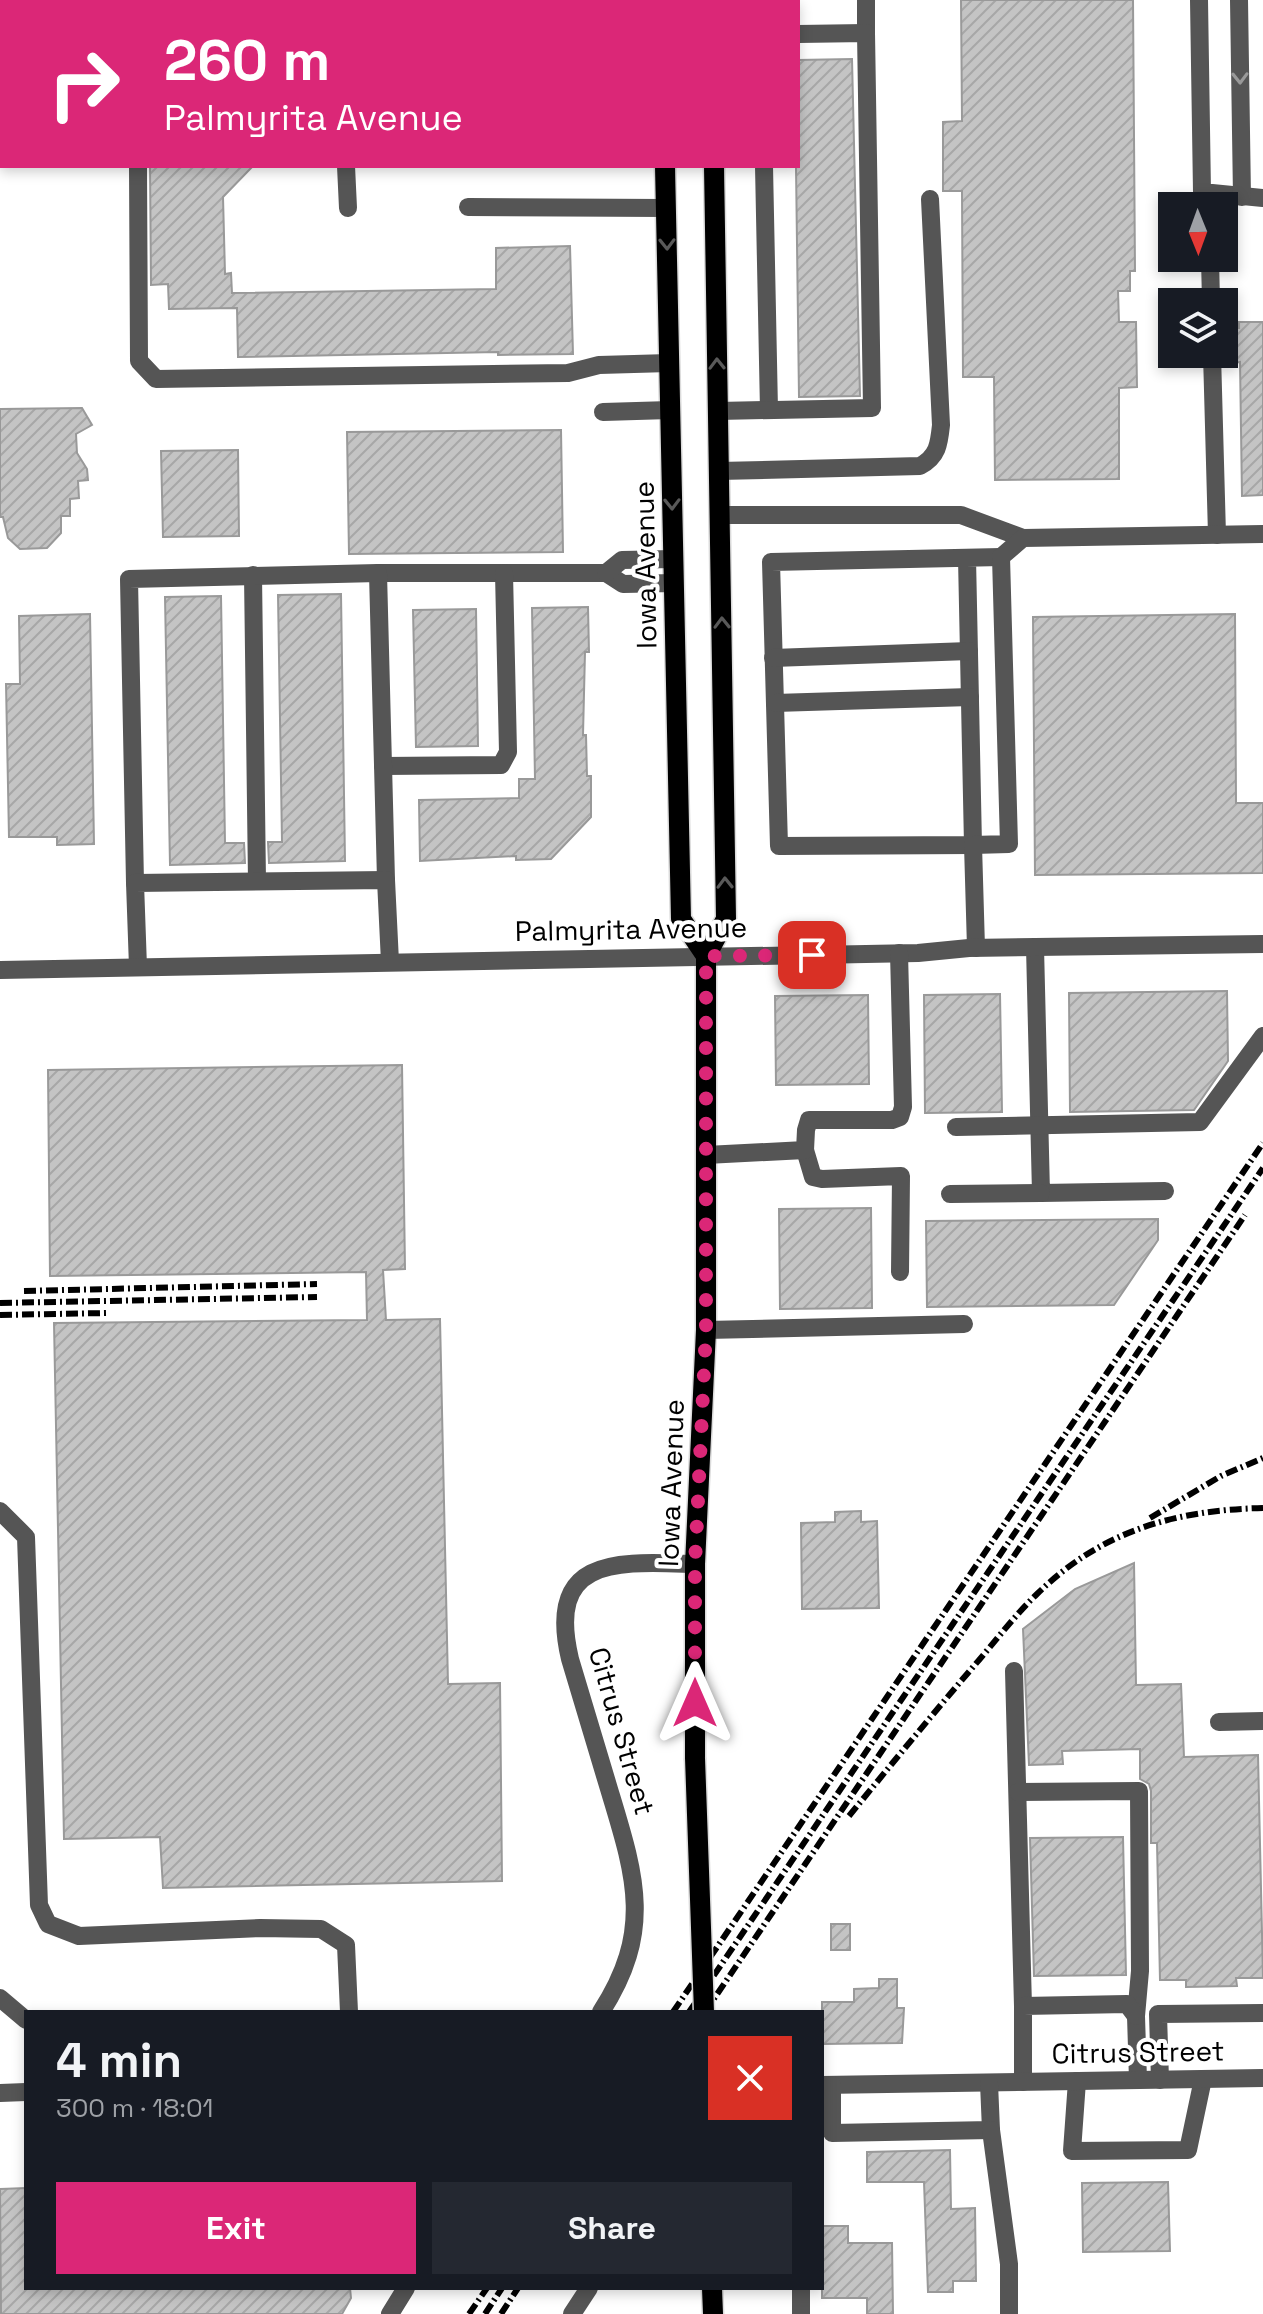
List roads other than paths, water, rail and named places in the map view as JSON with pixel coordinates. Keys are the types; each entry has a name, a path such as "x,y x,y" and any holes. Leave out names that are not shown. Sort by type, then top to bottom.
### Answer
{"main road":[{"name":"Iowa Avenue","path":"665,168 681,919 706,956"},
{"name":"Iowa Avenue","path":"704,2010 695,1758 695,1564 706,1330 706,956 726,919 714,168"},
{"path":"712,2290 713,2314"}],"street":[{"path":"718,411 872,408 866,0"},
{"path":"1199,0 1202,192"},
{"path":"1239,0 1242,197"},
{"path":"800,34 866,33"},
{"path":"138,168 139,361 156,379 568,373 599,365 669,363"},
{"path":"346,168 348,208"},
{"path":"764,168 769,410"},
{"path":"1238,197 1263,198"},
{"path":"719,471 920,466 935,455 941,425 930,199"},
{"path":"468,207 666,208"},
{"path":"1212,368 1217,535"},
{"path":"603,412 670,410"},
{"path":"720,515 961,515 1023,538 1263,534"},
{"path":"1001,557 1009,844 779,846 771,562 1001,557 1023,538"},
{"path":"967,558 976,948"},
{"path":"606,573 622,560 673,559"},
{"path":"138,967 129,579 378,573 606,573 623,584 674,583"},
{"path":"378,573 390,962"},
{"path":"383,766 501,765 508,752 504,573"},
{"path":"253,575 257,881"},
{"path":"773,658 969,651"},
{"path":"775,703 970,697"},
{"path":"135,883 386,880"},
{"name":"Palmyrita Avenue","path":"0,970 1263,944"},
{"path":"1035,947 1041,1193"},
{"path":"899,953 903,1107 900,1117 892,1120 809,1120 805,1150 813,1177 901,1176 900,1272"},
{"path":"956,1127 1200,1122 1263,1036"},
{"path":"706,1155 805,1150"},
{"path":"950,1194 1165,1191"},
{"path":"706,1330 964,1324"},
{"path":"0,1511 26,1537 39,1905 48,1924 79,1936 260,1928 321,1929 346,1945 349,2010"},
{"name":"Citrus Street","path":"602,2010 621,1979 629,1956 634,1932 633,1870 570,1659 565,1634 565,1608 569,1596 585,1578 613,1564 695,1564"},
{"path":"1014,1671 1023,2082"},
{"path":"1219,1722 1263,1721"},
{"path":"1018,1792 1139,1791 1138,2080"},
{"path":"0,1998 24,2018"},
{"path":"1023,2006 1127,2004 1136,2016"},
{"path":"1160,2080 1158,2014 1263,2013"},
{"name":"Citrus Street","path":"827,2085 1263,2078"},
{"path":"1077,2081 1072,2151 1188,2150 1203,2079"},
{"path":"989,2083 991,2130 1009,2264 1009,2314"},
{"path":"827,2085 827,2140 991,2130"},
{"path":"0,2093 24,2092"},
{"path":"390,2314 405,2290"},
{"path":"572,2314 588,2290"},
{"path":"801,2290 801,2314"}],"railway":[{"path":"674,2010 1263,1143"},
{"path":"690,2010 1263,1168"},
{"path":"706,2010 1245,1215"},
{"path":"24,1291 317,1284"},
{"path":"0,1303 317,1297"},
{"path":"0,1315 108,1313"},
{"path":"1150,1518 1221,1476 1263,1458"},
{"path":"849,1816 1012,1620 1061,1572 1087,1554 1141,1528 1200,1513 1263,1508"},
{"path":"469,2314 486,2290"},
{"path":"485,2314 501,2290"},
{"path":"501,2314 517,2290"}]}
